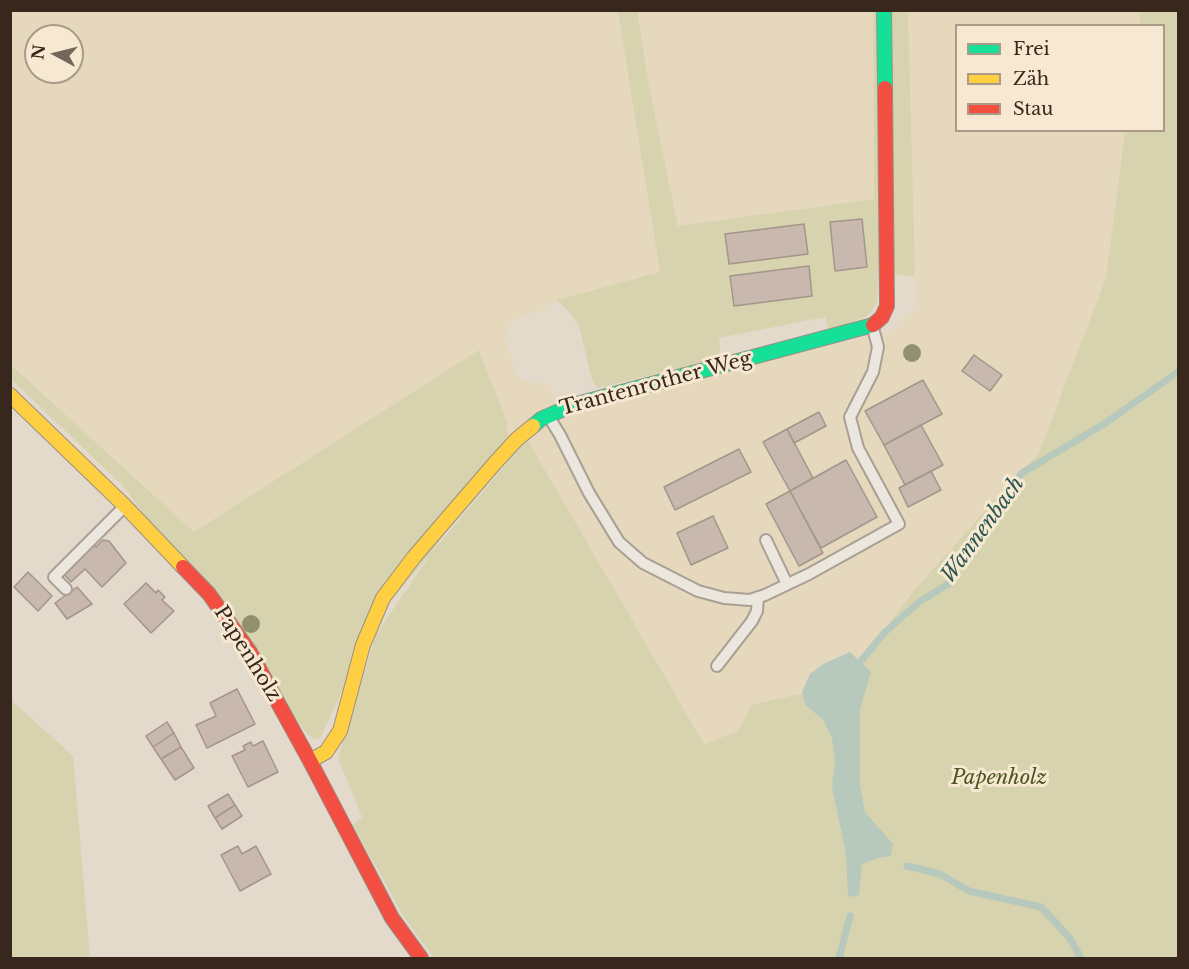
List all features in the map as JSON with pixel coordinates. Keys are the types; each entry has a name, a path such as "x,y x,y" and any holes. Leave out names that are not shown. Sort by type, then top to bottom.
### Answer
{"street":[{"path":"872,326 882,317 887,306 884,10"},
{"name":"Trantenrother Weg","path":"310,761 326,752 340,731 363,645 383,598 414,556 495,463 517,439 547,415 573,405 872,326"},
{"name":"Papenholz","path":"10,395 125,506 208,594 231,623 250,652 310,761 392,918 421,958"}],"lane":[{"path":"547,415 560,435 589,493 619,542 643,563 698,591 724,598 750,600 787,584 899,524 858,448 850,417 873,372 878,347 872,326"},
{"path":"66,590 54,577 125,506"},
{"path":"766,540 787,584"},
{"path":"717,666 752,621 757,611 758,597"}],"shaded area":[{"path":"10,11 618,11 660,272 557,300 542,310 513,320 508,326 505,336 516,375 526,381 551,386 555,404 508,440 507,423 479,350 194,532 11,364"},
{"path":"637,11 873,11 874,199 678,226 649,87"},
{"path":"908,11 1141,11 1139,24 955,24 955,132 1125,132 1106,278 1038,455 1016,476 912,593 845,684 704,744 527,439 562,415 758,362 890,332 915,309"},
{"path":"850,652 871,672 860,709 860,786 865,812 893,844 891,856 862,864 859,895 853,897 848,895 846,854 832,787 835,761 832,738 824,721 805,704 802,692 810,674 823,664"}],"green space":[{"path":"618,11 637,11 649,87 678,226 874,199 873,11 908,11 915,277 878,271 877,303 867,316 829,331 825,317 719,338 721,359 597,388 591,376 579,326 557,300 660,272"},
{"name":"Papenholz","path":"1141,11 1178,11 1178,958 434,958 404,917 353,825 362,817 338,758 384,609 527,439 704,744 738,731 751,705 845,684 912,593 1016,476 1038,455 1106,278 1125,132 1165,132 1165,24 1139,24"},
{"path":"479,350 507,423 508,440 350,673 320,739 308,735 123,486 11,379 10,364 194,532"},
{"path":"11,700 73,756 90,958 11,958"}],"building":[{"path":"862,219 867,267 835,271 830,222"},
{"path":"804,224 808,254 729,264 725,234"},
{"path":"809,266 812,296 734,306 730,276"},
{"path":"974,355 1002,375 990,391 962,371"},
{"path":"923,380 942,414 884,445 865,411"},
{"path":"819,412 826,426 794,443 787,429"},
{"path":"921,425 943,465 905,485 884,445"},
{"path":"787,429 813,478 790,491 763,442"},
{"path":"739,449 751,472 675,510 664,487"},
{"path":"846,460 877,517 821,548 790,491"},
{"path":"931,471 941,490 908,507 899,488"},
{"path":"790,491 823,553 799,566 766,504"},
{"path":"713,516 728,548 691,565 677,533"},
{"path":"103,540 109,541 126,563 102,587 85,569 71,582 63,573 93,545 96,547"},
{"path":"28,572 52,596 38,611 14,587"},
{"path":"146,583 156,593 158,590 165,597 162,600 174,611 151,633 124,604"},
{"path":"77,587 92,604 67,619 55,603"},
{"path":"237,689 255,724 207,748 196,725 216,716 210,703"},
{"path":"167,722 174,733 153,747 146,736"},
{"path":"174,733 181,747 161,759 153,747"},
{"path":"263,741 278,772 248,787 232,756 245,750 243,746 251,742 253,746"},
{"path":"181,747 194,768 175,780 161,759"},
{"path":"228,794 235,805 215,818 208,806"},
{"path":"235,805 242,816 222,829 215,818"},
{"path":"238,846 242,854 256,846 271,874 240,891 221,855"}],"waterway":[{"name":"Wannenbach","path":"855,668 885,632 919,602 950,583 961,558 978,541 991,522 998,505 1022,473 1104,424 1178,372"},
{"path":"907,866 940,874 969,891 1041,907 1069,937 1081,958"},
{"path":"839,958 850,916"}],"traffic: fast":[{"path":"884,10 885,88"},
{"path":"533,426 541,419 573,405 873,325"}],"traffic: slow":[{"path":"10,395 125,506 183,567"},
{"path":"310,761 326,752 340,731 363,645 383,598 414,557 495,463 517,439 533,426"}],"traffic: jam":[{"path":"873,325 882,317 887,306 885,88"},
{"path":"183,567 209,594 250,652 392,918 421,958"}]}
